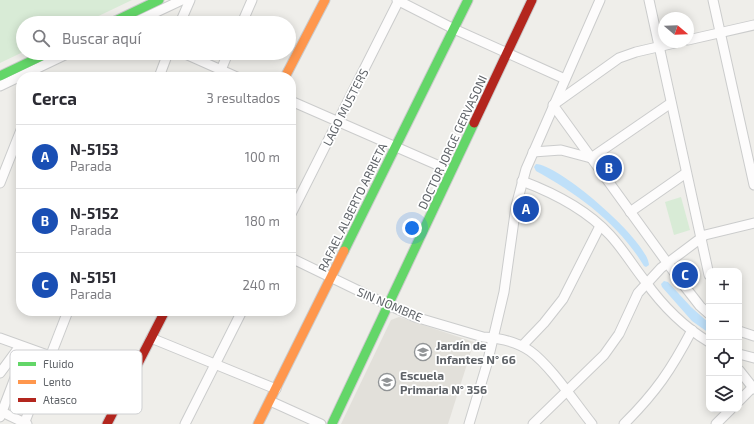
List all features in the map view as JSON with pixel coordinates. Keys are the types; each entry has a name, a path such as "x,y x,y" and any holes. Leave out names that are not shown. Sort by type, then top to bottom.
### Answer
{"street":[{"path":"126,16 159,0"},
{"path":"148,16 182,0"},
{"path":"183,16 190,0"},
{"path":"245,16 252,0"},
{"path":"296,56 325,0"},
{"path":"398,0 454,28 565,79"},
{"name":"LAGO MUSTERS","path":"296,204 398,0"},
{"name":"RAFAEL ALBERTO ARRIETA","path":"258,424 468,0"},
{"name":"DOCTOR JORGE GERVASONI","path":"332,424 532,0"},
{"path":"469,424 494,338 504,292 516,206 522,181 533,152 600,0"},
{"path":"553,106 619,58 658,47 649,0"},
{"path":"713,0 754,185"},
{"path":"694,38 754,25"},
{"path":"658,48 707,268"},
{"path":"0,76 46,60"},
{"path":"161,72 165,60"},
{"path":"199,60 226,72"},
{"path":"221,70 225,60"},
{"path":"288,72 294,60"},
{"path":"39,62 40,72"},
{"path":"23,72 39,62"},
{"path":"0,86 16,76"},
{"path":"296,103 451,171"},
{"path":"533,152 561,150 591,158 671,103"},
{"path":"553,106 667,263 706,311"},
{"path":"0,183 5,159 16,139"},
{"path":"630,212 686,173"},
{"path":"522,181 567,202 600,226 619,245 646,283 671,312 706,340"},
{"path":"533,424 595,364 612,345 638,293 667,263 711,232 754,222"},
{"path":"592,424 542,362 522,346 549,317 563,299 600,226"},
{"name":"SIN NOMBRE","path":"296,260 388,305 430,321 483,337 494,338 522,346"},
{"path":"52,350 66,316"},
{"path":"142,356 162,316"},
{"path":"185,424 239,316"},
{"path":"624,424 659,387 674,364 692,330"},
{"path":"742,332 754,336"},
{"path":"151,338 276,389"},
{"path":"1,341 32,350"},
{"path":"20,350 23,347"},
{"path":"742,355 754,358"},
{"path":"0,373 10,362"},
{"path":"742,374 754,388 742,398"},
{"path":"10,387 1,414 25,424 29,414"},
{"path":"270,401 321,424"},
{"path":"716,424 728,412"},
{"path":"107,424 112,414"}],"shaded area":[{"path":"399,317 474,342 448,424 341,424 391,320"}],"green space":[{"path":"0,0 132,0 99,16 16,16 16,55 0,63"},
{"path":"681,197 690,230 674,235 665,202"}],"water":[{"path":"536,164 548,168 564,177 601,206 634,239 645,254 649,265 646,267 644,266 622,237 596,211 552,180 536,171 534,167"},
{"path":"664,281 668,282 691,307 706,320 706,331 692,321 661,284"}],"traffic: fast":[{"path":"126,16 159,0"},
{"path":"344,251 468,0"},
{"path":"0,76 33,60"},
{"path":"332,424 474,123"}],"traffic: slow":[{"path":"296,56 325,0"},
{"path":"288,72 294,60"},
{"path":"258,424 344,251"}],"traffic: jam":[{"path":"474,123 532,0"},
{"path":"142,356 162,316"},
{"path":"107,424 112,414"}],"place":[{"name":"N-5152","path":"609,168"},
{"name":"N-5153","path":"526,209"},
{"name":"N-5151","path":"685,275"},
{"name":"Jardín de Infantes N° 66","path":"423,352"},
{"name":"Escuela Primaria N° 356","path":"387,382"}]}
